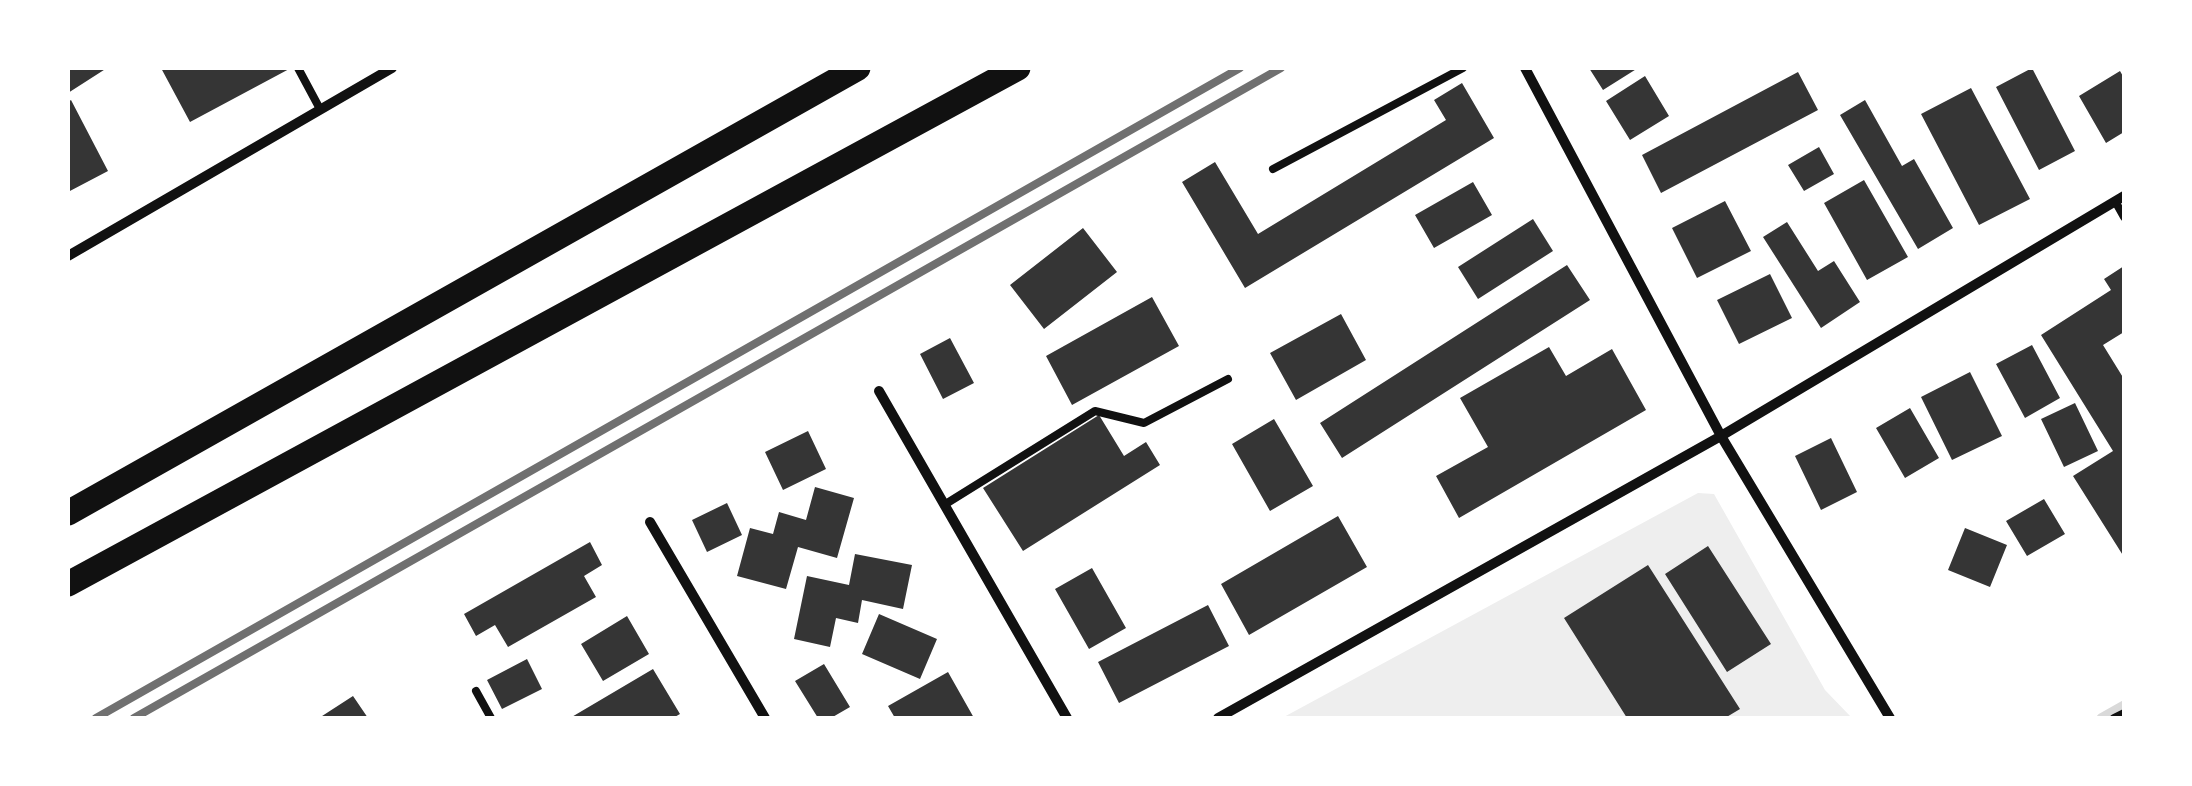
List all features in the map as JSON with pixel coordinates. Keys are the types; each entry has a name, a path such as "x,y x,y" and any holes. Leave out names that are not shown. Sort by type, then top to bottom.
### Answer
{"highway":[{"path":"68,512 858,68"},
{"path":"68,584 1018,68"}],"street":[{"path":"68,256 392,68"},
{"path":"1525,68 1721,436 1887,714"},
{"path":"1218,718 1721,436 2120,199"},
{"path":"879,391 1067,718"},
{"path":"650,522 765,718"}],"lane":[{"path":"298,68 320,109"},
{"path":"1273,169 1463,68"},
{"path":"2120,199 2124,217"},
{"path":"944,505 1095,411 1144,423 1228,378"},
{"path":"476,691 491,718"},
{"path":"2114,718 2124,713"}],"shaded area":[{"path":"1698,493 1714,494 1825,690 1852,718 1282,718"}],"building":[{"path":"68,68 107,68 68,93"},
{"path":"161,68 291,68 190,122"},
{"path":"1589,68 1638,68 1603,90"},
{"path":"2032,68 2075,151 2039,170 1996,87"},
{"path":"2120,71 2124,78 2124,132 2106,143 2079,96"},
{"path":"1798,72 1818,110 1661,193 1642,155"},
{"path":"1645,76 1669,116 1630,140 1606,101"},
{"path":"1462,83 1494,138 1245,288 1182,182 1215,162 1258,234 1446,120 1434,100"},
{"path":"1971,88 2030,199 1979,225 1921,114"},
{"path":"71,100 108,171 68,192 68,102"},
{"path":"1865,100 1902,166 1914,159 1953,228 1918,249 1840,115"},
{"path":"1819,147 1834,174 1804,191 1788,165"},
{"path":"1864,180 1908,257 1867,280 1824,203"},
{"path":"1473,182 1492,215 1434,248 1415,215"},
{"path":"1725,201 1751,251 1697,278 1672,228"},
{"path":"1533,219 1553,251 1478,299 1458,267"},
{"path":"1787,222 1818,271 1834,261 1860,302 1821,328 1763,237"},
{"path":"1083,228 1117,272 1044,329 1010,285"},
{"path":"1567,265 1590,300 1342,458 1320,423"},
{"path":"2124,266 2124,332 2103,345 2124,379 2124,557 2073,476 2113,451 2041,335 2111,290 2104,279"},
{"path":"1770,274 1792,318 1739,344 1717,300"},
{"path":"1152,297 1179,346 1072,405 1046,356"},
{"path":"1341,314 1366,360 1296,400 1270,353"},
{"path":"950,338 974,383 943,399 920,354"},
{"path":"2032,345 2060,398 2025,418 1996,364"},
{"path":"1549,347 1566,376 1612,349 1646,410 1459,518 1436,476 1488,447 1460,398"},
{"path":"1970,372 2002,436 1952,460 1921,397"},
{"path":"2075,403 2098,451 2064,467 2041,419"},
{"path":"1910,408 1939,458 1905,478 1876,428"},
{"path":"1099,415 1124,456 1146,442 1160,465 1023,551 983,488"},
{"path":"1274,419 1313,486 1270,511 1232,444"},
{"path":"808,431 826,469 783,490 765,452"},
{"path":"1831,438 1857,492 1821,510 1795,456"},
{"path":"815,487 854,498 837,558 798,547 786,589 737,576 750,528 773,534 779,512 806,520"},
{"path":"2044,499 2065,534 2027,556 2006,521"},
{"path":"727,503 742,535 707,552 692,520"},
{"path":"1338,516 1367,567 1249,635 1221,584"},
{"path":"1965,528 2007,545 1990,587 1948,570"},
{"path":"590,542 602,565 584,576 596,597 508,647 495,625 476,636 464,614"},
{"path":"1708,546 1771,644 1727,672 1665,574"},
{"path":"855,554 912,565 903,609 862,600 858,623 836,618 830,647 794,639 807,576 849,585"},
{"path":"1648,565 1740,709 1725,718 1627,718 1564,618"},
{"path":"1092,568 1126,628 1089,649 1055,589"},
{"path":"1208,605 1229,646 1119,703 1098,662"},
{"path":"879,614 937,639 920,679 862,654"},
{"path":"627,616 649,654 603,681 581,644"},
{"path":"527,659 542,689 502,709 487,680"},
{"path":"824,664 850,707 831,718 818,718 795,681"},
{"path":"653,669 680,714 673,718 570,718"},
{"path":"948,672 974,718 895,718 888,706"},
{"path":"353,696 368,718 319,718"}],"waterway":[{"path":"2101,718 2124,705"}],"railway":[{"path":"96,718 1240,68"},
{"path":"134,718 1281,68"}]}
